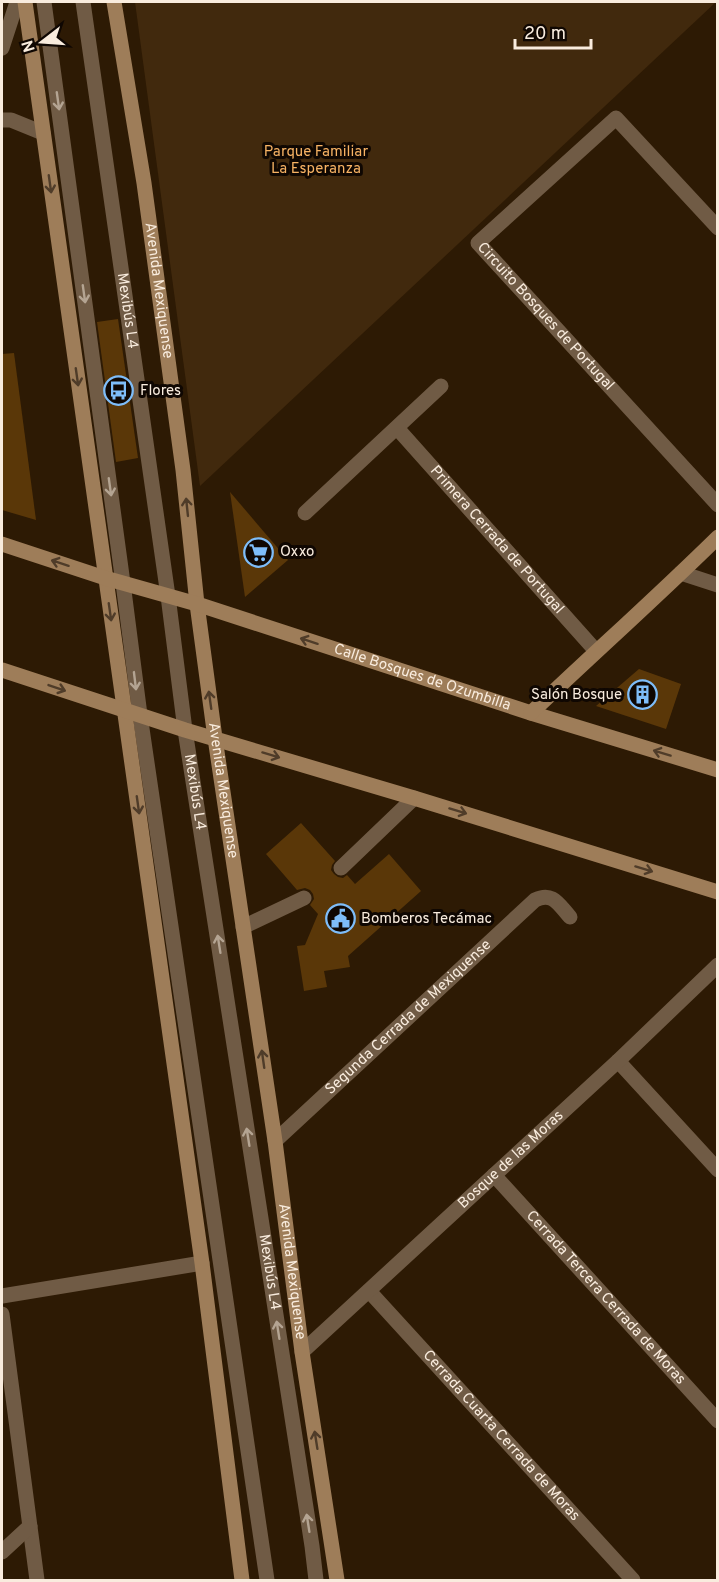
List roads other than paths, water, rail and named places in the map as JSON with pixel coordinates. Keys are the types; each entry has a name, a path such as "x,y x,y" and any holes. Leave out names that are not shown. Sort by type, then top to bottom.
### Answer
{"main road":[{"path":"25,2 105,578 132,713 242,1581"},
{"name":"Avenida Mexiquense","path":"114,2 146,194 183,470 197,604 215,738 275,1141 302,1352 337,1581"},
{"path":"531,713 717,537"},
{"name":"Calle Bosques de Ozumbilla","path":"2,544 717,770"},
{"path":"2,670 185,730 717,892"}],"street":[{"path":"2,48 17,2"},
{"path":"44,2 123,583 132,713 267,1581"},
{"name":"Mexibús L4","path":"83,2 185,730 316,1581"},
{"name":"Circuito Bosques de Portugal","path":"717,228 616,118 478,243 717,506"},
{"path":"2,120 11,120 43,133"},
{"path":"305,513 441,386"},
{"name":"Primera Cerrada de Portugal","path":"397,428 596,651"},
{"path":"681,573 717,585"},
{"path":"341,868 414,798"},
{"name":"Segunda Cerrada de Mexiquense","path":"275,1141 535,900 543,896 551,897 570,917"},
{"path":"243,927 304,898"},
{"name":"Bosque de las Moras","path":"302,1352 618,1061 717,965"},
{"path":"618,1061 717,1170"},
{"name":"Cerrada Tercera Cerrada de Moras","path":"494,1175 717,1421"},
{"path":"2,1296 202,1263"},
{"name":"Cerrada Cuarta Cerrada de Moras","path":"369,1291 633,1581"},
{"path":"2,1314 37,1581"},
{"path":"2,1551 30,1526"}],"place":[{"name":"Flores","path":"119,391"},
{"name":"Oxxo","path":"259,552"},
{"name":"Salón Bosque","path":"643,695"},
{"name":"Bomberos Tecámac","path":"340,919"}],"park label":[{"name":"Parque Familiar La Esperanza","path":"316,160"}]}
